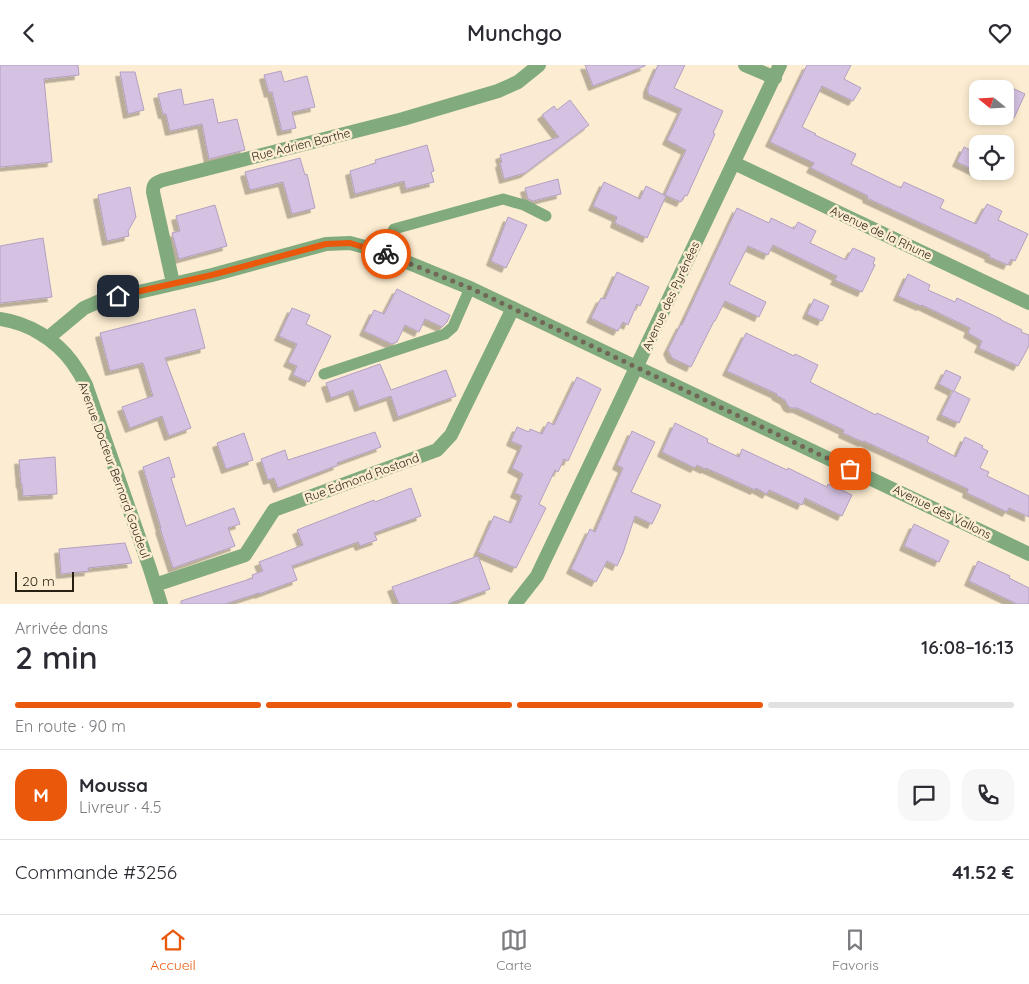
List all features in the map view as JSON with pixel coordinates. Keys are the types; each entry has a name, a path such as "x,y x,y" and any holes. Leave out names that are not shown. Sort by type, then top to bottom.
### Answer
{"street":[{"name":"Rue Adrien Barthe","path":"173,283 153,192 155,183 403,119 498,91 518,82 539,65"},
{"path":"745,65 774,78"},
{"name":"Avenue des Pyrénées","path":"515,604 537,576 780,65"},
{"name":"Avenue de la Rhune","path":"734,163 1029,303"},
{"name":"Avenue des Vallons","path":"48,338 84,308 100,301 212,275 326,244 350,243 380,251 470,288 1029,554"},
{"name":"Rue Edmond Rostand","path":"155,585 245,555 274,510 437,450 451,435 513,308"},
{"name":"Avenue Docteur Bernard Gaudeul","path":"0,319 30,328 48,338 64,352 86,385 160,604"}],"lane":[{"path":"380,251 394,229 503,199 524,205 546,216"},
{"path":"324,374 445,335 453,327 470,288"}],"building":[{"path":"0,65 78,65 79,75 44,79 52,162 0,167"},
{"path":"585,65 645,65 645,66 593,86"},
{"path":"658,65 685,65 674,88 723,111 713,133 715,134 687,196 685,195 681,202 665,195 686,150 667,140 682,109 648,94 648,88"},
{"path":"807,65 851,65 844,79 861,88 853,101 822,86 802,127 856,154 851,164 901,188 904,182 944,200 940,208 976,224 987,204 1002,211 998,220 1028,234 1015,261 1011,259 1008,265 989,257 990,255 867,198 868,196 811,168 814,163 770,142"},
{"path":"281,71 284,82 307,76 315,107 292,112 296,128 282,131 272,92 269,93 264,75"},
{"path":"120,72 135,72 144,110 128,114"},
{"path":"181,89 184,105 213,99 218,123 237,119 245,150 209,159 202,124 170,131 158,94"},
{"path":"1014,89 1025,94 1014,118"},
{"path":"570,100 589,125 525,173 504,179 500,155 559,137 542,115 554,106 557,110"},
{"path":"427,145 434,171 431,172 434,182 406,189 404,181 355,194 350,171 376,163 375,160"},
{"path":"964,147 969,150 969,168 957,162"},
{"path":"300,158 305,175 307,174 315,208 292,214 283,182 250,190 245,172"},
{"path":"558,179 561,194 533,201 528,199 525,188"},
{"path":"604,182 640,199 646,186 666,196 647,238 615,223 617,217 593,206"},
{"path":"130,187 136,217 128,231 129,236 107,241 98,195"},
{"path":"215,205 227,246 179,259 172,233 180,231 176,216"},
{"path":"737,208 769,223 771,218 794,229 798,222 816,231 810,243 846,260 853,248 875,258 873,264 875,265 862,292 835,280 837,276 773,245 768,255 748,246 729,284 766,302 759,317 725,301 691,367 672,358 668,350 682,325"},
{"path":"508,217 527,225 506,268 491,261"},
{"path":"43,238 52,297 0,303 0,246"},
{"path":"617,272 649,287 640,306 637,304 628,325 623,322 618,331 591,318 601,298 605,299"},
{"path":"908,274 930,285 928,290 955,302 957,298 1029,335 1029,346 1018,366 979,348 982,341 968,333 970,328 922,305 898,296"},
{"path":"397,289 450,315 447,322 442,327 425,319 419,332 405,325 397,342 392,344 364,331 374,310 384,314"},
{"path":"814,299 829,306 822,321 807,314"},
{"path":"292,308 310,315 306,324 331,336 309,382 293,375 297,366 288,362 297,344 279,336"},
{"path":"195,309 205,348 165,358 191,428 169,436 162,416 130,428 122,407 153,396 143,363 110,371 100,333"},
{"path":"746,333 794,356 795,354 818,365 810,382 876,415 877,413 929,437 927,442 956,457 965,437 983,446 982,448 988,451 980,468 989,472 987,476 1029,496 1029,517 1009,508 1007,512 967,493 968,489 843,433 844,430 797,408 791,408 777,394 727,371"},
{"path":"380,364 391,390 446,370 456,396 398,417 391,396 359,407 353,390 331,398 326,383"},
{"path":"946,370 961,377 954,391 970,399 959,423 941,415 953,391 939,384"},
{"path":"577,377 601,389 568,461 564,459 558,472 555,470 539,504 546,508 516,568 478,552 494,516 511,523 522,496 515,493 523,474 512,468 522,446 511,441 517,427 529,432 530,429 542,434 548,422 554,425"},
{"path":"675,423 708,439 707,442 739,457 742,449 827,487 828,484 852,495 842,516 805,498 802,505 769,490 767,494 756,488 755,490 706,468 697,465 695,468 662,452"},
{"path":"632,431 655,442 631,492 661,505 652,524 635,516 617,566 607,561 596,582 571,569 590,529 595,532 623,468 617,465"},
{"path":"375,432 381,447 278,488 274,478 268,480 261,459 285,450 288,460"},
{"path":"244,433 253,460 226,469 217,443"},
{"path":"55,457 57,494 23,496 19,460"},
{"path":"169,457 175,477 171,478 186,526 234,508 240,524 228,528 235,546 173,568 143,467"},
{"path":"411,488 421,516 374,533 377,540 360,546 358,542 292,566 297,580 259,594 225,604 181,604 181,601 253,578 252,575 263,571 259,562 303,545 297,530 374,500 375,502"},
{"path":"914,524 949,541 939,562 904,546"},
{"path":"125,543 132,563 88,568 89,571 61,574 59,549"},
{"path":"478,556 490,589 448,604 399,604 392,587"},
{"path":"978,561 1010,576 1009,578 1029,588 1029,604 1017,604 969,581"}],"way so far":[{"path":"386,254 470,288 850,469"}],"route":[{"path":"118,296 212,275 326,244 350,243 386,254"}]}
